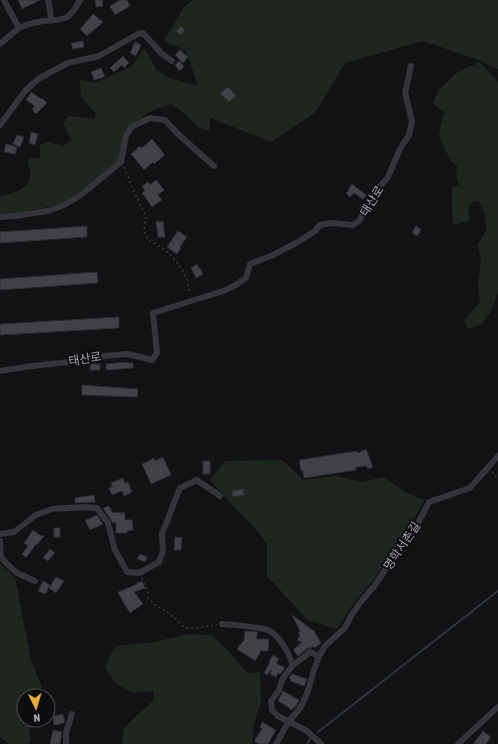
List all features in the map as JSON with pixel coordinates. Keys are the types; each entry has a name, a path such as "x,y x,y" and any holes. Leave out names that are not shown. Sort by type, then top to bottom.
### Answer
{"street":[{"path":"4,0 19,28"},
{"path":"48,0 51,20"},
{"path":"0,44 19,28 29,24 68,17 80,0"},
{"path":"0,125 25,91 38,79 68,63 99,56 138,34 143,33 162,54 172,61"},
{"name":"태산로","path":"0,371 113,355 128,354 152,360 157,353 153,313 223,292 246,278 250,264 271,256 298,242 320,225 332,223 353,226 359,221 376,191 388,177 400,149 409,135 412,121 405,93 412,66"},
{"path":"0,217 41,212 64,205 81,195 121,162 126,136 131,127 150,118 165,120 179,135 214,166"},
{"name":"명학서촌길","path":"276,744 289,721 301,707 308,691 313,673 325,646 345,628 359,604 375,585 418,523 428,502 470,488 498,456"},
{"path":"0,534 14,532 36,515 52,509 84,507 97,508 108,523 115,550 127,572 140,573 159,562 163,551 162,534 180,488 197,480 220,496"},
{"path":"0,541 0,557 6,564 17,573 35,581"},
{"path":"222,624 269,630 288,652 293,665"},
{"path":"320,656 310,652 293,665 283,678 279,690 271,702 272,710 278,716 307,731 322,744"},
{"path":"458,744 498,707"},
{"path":"66,744 66,733 72,714"}],"path":[{"path":"121,162 138,203 146,216 144,230 148,240 158,244 175,260 186,276 192,301"},
{"path":"488,467 498,479"},
{"path":"140,573 148,593 148,598 183,626 187,628 195,628 222,624"}],"shaded area":[{"path":"193,0 498,0 498,69 479,60 423,41 345,63 315,113 271,142 210,118 210,132 198,127 185,114 171,104 149,112 129,126 118,162 83,190 65,202 17,213 0,214 0,196 19,191 26,185 29,181 30,175 28,161 30,158 40,158 40,144 49,142 62,146 72,141 63,123 68,116 94,119 96,114 81,96 80,80 96,83 132,66 144,48 157,71 172,79 198,86 186,51 164,41 184,7"},
{"path":"480,62 498,82 498,293 491,311 482,324 468,329 464,321 480,302 478,284 481,262 478,244 487,229 484,212 478,201 471,203 468,209 470,220 453,225 452,188 459,184 456,176 457,165 451,161 439,135 444,112 433,103 439,90 459,71"},
{"path":"282,460 304,480 335,476 362,482 384,477 405,492 424,500 417,514 374,579 353,604 337,629 308,620 267,576 267,544 254,527 210,480 225,461"},
{"path":"0,563 15,578 31,660 42,688 16,688 16,728 31,728 29,729 31,740 28,744 9,744 0,737"},
{"path":"189,634 211,635 225,647 247,673 260,672 261,702 254,724 252,744 122,744 124,728 153,701 154,691 133,693 114,682 105,667 115,646 154,642"}],"building":[{"path":"18,0 40,0 22,9"},
{"path":"95,0 102,0 103,6 96,7"},
{"path":"120,0 127,0 130,6 115,15 110,6"},
{"path":"93,14 103,22 87,36 80,29"},
{"path":"181,26 185,30 181,35 176,31"},
{"path":"83,41 84,47 73,49 71,43"},
{"path":"135,42 141,45 136,56 130,53"},
{"path":"180,50 188,57 183,63 175,55"},
{"path":"123,56 129,63 124,68 122,65 114,72 110,68"},
{"path":"180,61 184,67 179,71 175,64"},
{"path":"101,68 105,77 94,80 91,72"},
{"path":"228,87 236,96 229,102 220,93"},
{"path":"31,92 41,99 42,98 47,103 36,114 32,109 35,106 26,100"},
{"path":"31,132 38,134 35,145 29,143"},
{"path":"17,135 24,137 20,147 13,144"},
{"path":"152,139 165,155 154,164 153,162 144,170 131,154 140,146 142,148"},
{"path":"6,144 17,147 15,154 4,152"},
{"path":"156,180 164,190 158,195 162,200 152,207 142,193 145,191 142,186 148,182 150,185"},
{"path":"352,184 366,195 363,199 354,193 350,197 346,193"},
{"path":"163,221 165,237 158,237 156,222"},
{"path":"87,226 87,237 0,243 0,232"},
{"path":"416,226 421,230 417,236 412,233"},
{"path":"178,231 187,237 177,254 167,247"},
{"path":"197,264 203,274 196,278 191,268"},
{"path":"97,272 98,283 0,290 0,279"},
{"path":"119,317 119,328 0,335 0,324"},
{"path":"127,362 133,363 133,368 106,370 106,364"},
{"path":"90,364 100,364 100,370 90,370"},
{"path":"82,385 138,389 137,397 82,395"},
{"path":"366,449 373,467 368,469 366,466 356,467 356,470 304,478 303,471 301,471 299,460 357,451 358,453"},
{"path":"163,457 171,475 151,484 142,464 154,458 155,461"},
{"path":"203,461 210,461 210,474 203,474"},
{"path":"123,478 125,483 128,482 132,492 124,496 122,491 112,495 109,488 112,487 111,483"},
{"path":"243,489 244,495 233,497 232,491"},
{"path":"94,495 95,502 75,503 75,498"},
{"path":"109,506 112,512 125,513 125,520 132,520 133,530 127,531 127,533 116,533 116,522 113,523 103,508"},
{"path":"97,515 103,524 90,530 85,520"},
{"path":"54,528 60,528 60,537 54,537"},
{"path":"33,530 44,536 26,558 22,554 28,546 24,543"},
{"path":"175,537 182,538 181,550 174,550"},
{"path":"50,549 55,553 48,561 43,558"},
{"path":"140,554 147,557 145,562 137,559"},
{"path":"56,577 64,581 56,593 49,588"},
{"path":"43,581 50,585 45,594 38,591"},
{"path":"142,581 145,588 134,592 143,604 130,613 118,592"},
{"path":"292,615 314,631 321,643 315,648 313,646 308,648 298,656 293,650 302,642 297,640 300,635 298,634 300,631"},
{"path":"245,631 258,632 256,639 269,639 268,651 260,651 255,661 237,649 244,640"},
{"path":"273,655 279,659 276,663 285,668 280,674 278,673 276,677 270,674 272,670 267,675 264,673"},
{"path":"292,674 307,679 304,686 290,681 291,679 289,678"},
{"path":"283,691 299,700 297,705 291,710 278,701"},
{"path":"63,714 65,723 56,725 56,715"},
{"path":"262,722 276,730 268,744 259,744 254,741 262,729 260,727"},
{"path":"53,730 62,732 60,744 50,744"},
{"path":"483,731 491,737 486,744 473,744"}],"waterway":[{"path":"318,732 498,591"},
{"path":"307,744 310,739"}]}
